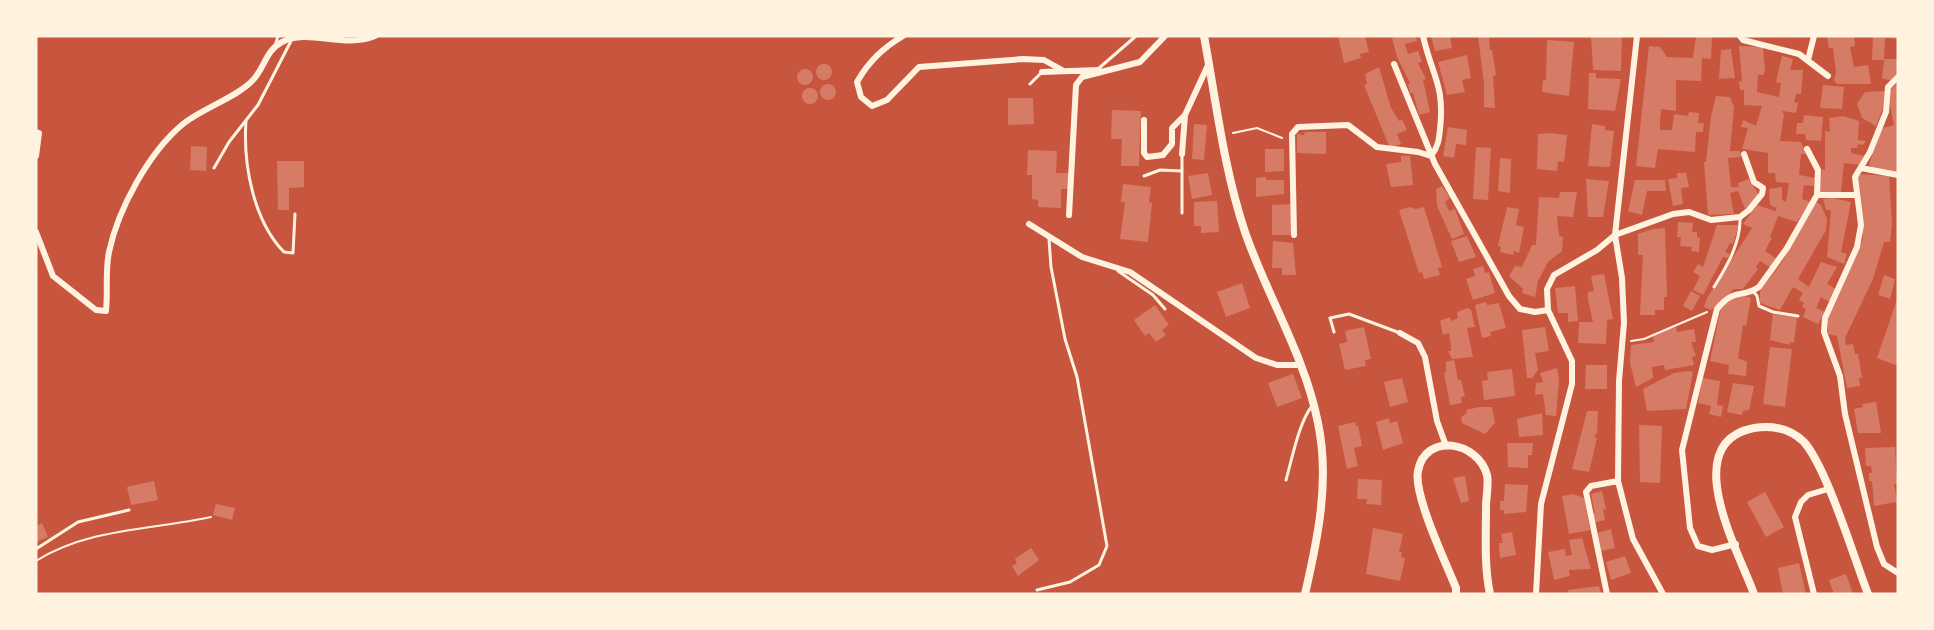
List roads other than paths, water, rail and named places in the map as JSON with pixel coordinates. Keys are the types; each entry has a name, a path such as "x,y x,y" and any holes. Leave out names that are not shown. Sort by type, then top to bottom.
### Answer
{"main road":[{"path":"1204,36 1234,195 1245,233 1300,365 1318,422 1323,457 1322,501 1317,542 1305,594"},
{"path":"1754,594 1715,487 1720,451 1733,435 1761,427 1792,431 1812,453 1868,594"},
{"path":"1456,594 1456,588 1417,488 1418,469 1430,449 1445,443 1460,446 1477,458 1487,475 1486,546 1490,594"}],"street":[{"path":"36,232 53,276 96,310 106,311 109,253 125,205 149,163 182,124 252,81 266,54 283,41 302,37 361,42 375,36"},
{"path":"903,36 885,47 867,66 857,82 861,97 872,106 886,100 919,67 1023,59 1044,60 1062,70"},
{"path":"1069,215 1076,85 1082,77 1140,62 1165,36"},
{"path":"1423,36 1441,87 1443,106 1438,148 1431,156"},
{"path":"1637,36 1615,235 1622,278 1622,342 1618,381 1618,481 1633,539 1664,594"},
{"path":"1740,36 1743,40 1799,54 1828,76"},
{"path":"1808,60 1814,36"},
{"path":"1144,120 1144,153 1152,157 1163,155 1172,144 1173,128 1185,115 1209,63"},
{"path":"1394,64 1431,156 1509,296 1520,309 1535,312 1548,310"},
{"path":"1042,72 1108,70"},
{"path":"1898,77 1888,87 1886,112 1855,177 1855,195 1861,225 1857,247 1825,318 1824,332 1840,376 1845,414 1877,547 1884,564 1898,573"},
{"path":"1182,154 1185,115"},
{"path":"1294,235 1292,134 1298,127 1347,125 1377,147 1418,152 1431,156"},
{"path":"36,132 39,133 36,156"},
{"path":"1736,544 1712,550 1698,546 1690,528 1682,450 1715,314 1732,293 1753,291 1771,272 1817,195 1818,170 1807,149"},
{"path":"1536,594 1541,504 1572,384 1572,361 1548,310 1547,289 1554,275 1597,250 1615,235 1673,214 1689,212 1711,220 1740,217 1762,194 1763,188 1754,182 1744,154"},
{"path":"1861,168 1898,175"},
{"path":"1817,195 1855,195"},
{"path":"1029,224 1082,257 1130,272 1256,358 1277,364 1300,365"},
{"path":"1401,333 1418,343 1425,357 1437,421 1445,443"},
{"path":"1607,594 1586,492 1591,486 1618,481"},
{"path":"1814,594 1795,517 1801,502 1808,495 1828,489"}],"lane":[{"path":"274,48 278,36"},
{"path":"1096,70 1136,36"},
{"path":"214,168 258,105 292,39"},
{"path":"1030,84 1042,72"},
{"path":"246,121 245,141 260,217 275,243 284,252 293,253 295,214"},
{"path":"1182,154 1182,213"},
{"path":"1144,176 1160,170 1182,171"},
{"path":"1714,287 1731,258 1740,227 1740,217"},
{"path":"1037,590 1070,582 1099,565 1107,546 1077,377 1065,339 1051,267 1049,237"},
{"path":"1115,267 1128,280 1153,295 1165,309"},
{"path":"1753,291 1757,296 1759,306 1773,312 1798,316"},
{"path":"1334,332 1330,318 1349,314 1401,333"},
{"path":"1286,480 1301,434 1303,417 1313,404"},
{"path":"36,549 78,522 129,510"}]}
